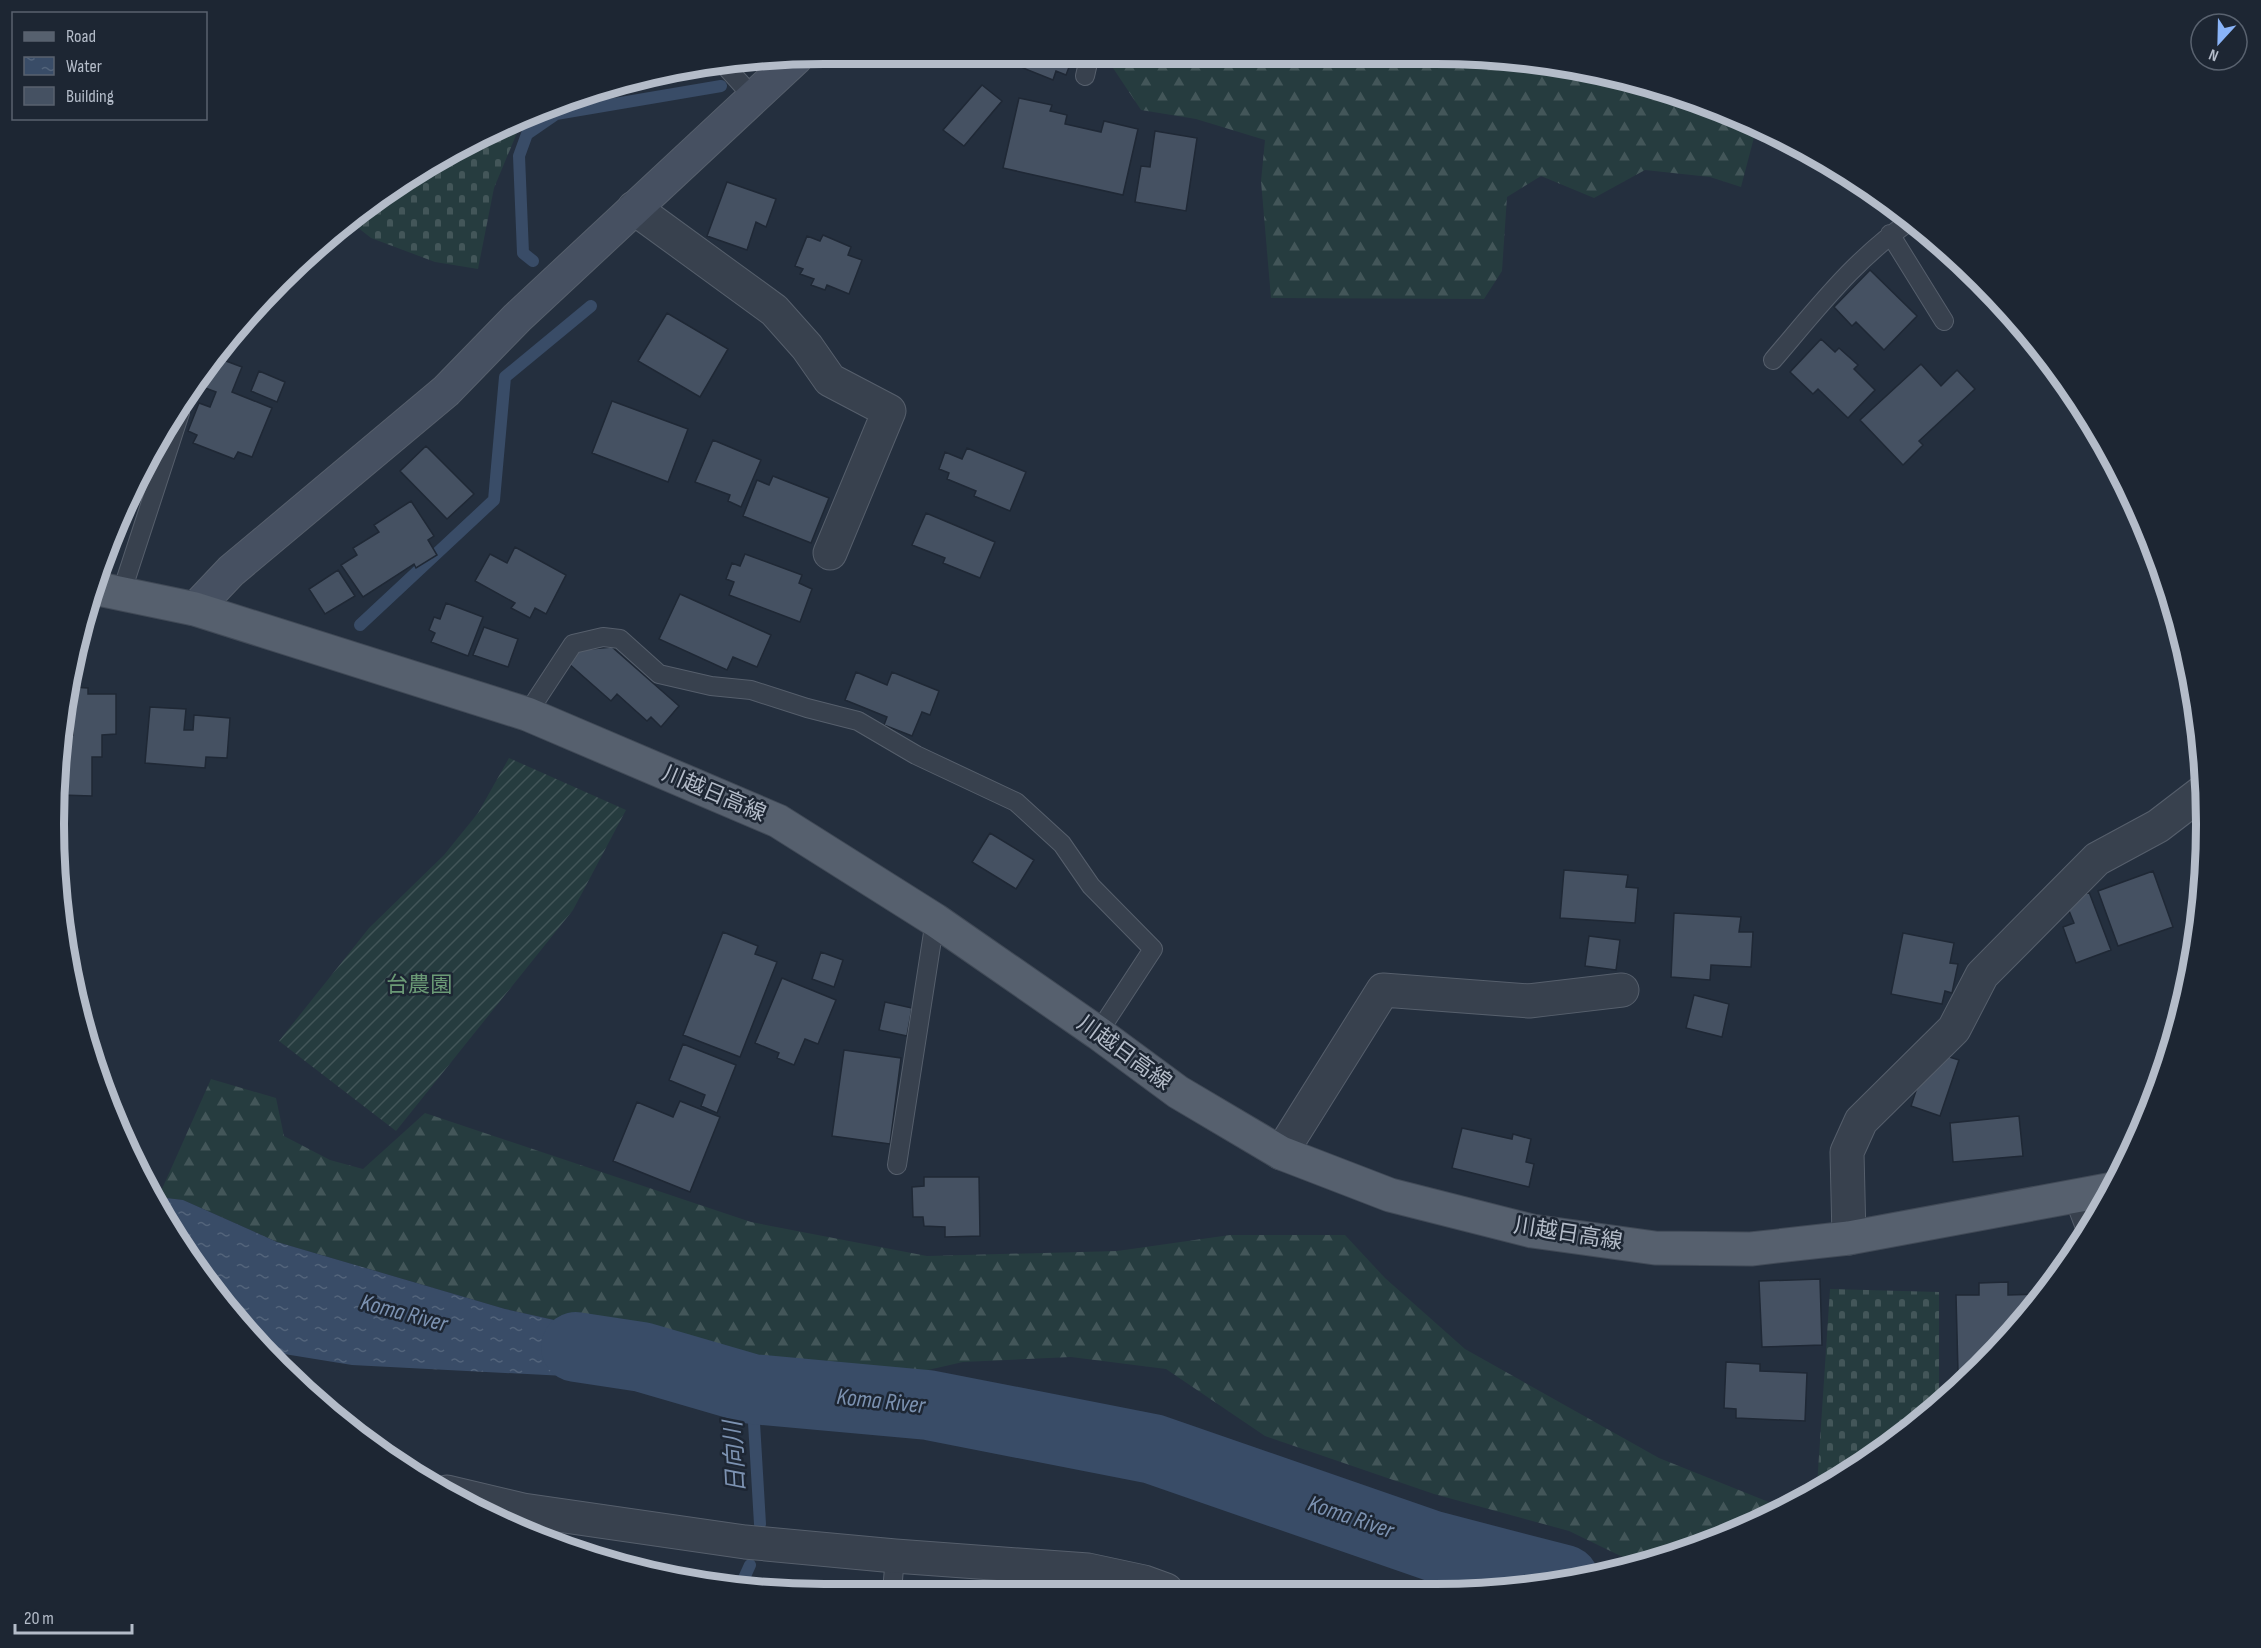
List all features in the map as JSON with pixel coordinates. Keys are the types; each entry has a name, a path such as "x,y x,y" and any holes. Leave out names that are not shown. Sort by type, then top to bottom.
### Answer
{"main road":[{"name":"川越日高線","path":"107,591 195,609 527,714 778,821 935,920 1098,1033 1178,1092 1281,1154 1390,1195 1532,1231 1655,1248 1751,1249 1850,1238 2102,1191"}],"street":[{"path":"195,609 231,571 446,391 517,318 788,65"},
{"path":"634,208 774,310 807,346 830,380 889,411 830,553"},
{"path":"1850,1238 1848,1152 1861,1121 1954,1029 1982,975 2097,859 2158,826 2195,797"},
{"path":"1281,1154 1383,990 1529,1001 1623,990"},
{"path":"476,1499 523,1510 745,1542 1088,1570 1150,1584"}],"lane":[{"path":"1085,76 1088,64"},
{"path":"729,71 754,98"},
{"path":"1773,360 1832,291 1890,234 1904,225"},
{"path":"1890,234 1944,321"},
{"path":"107,591 170,438"},
{"path":"527,714 573,644 603,637 620,639 659,674 711,686 751,690 858,721 916,754 1016,802 1062,844 1091,886 1153,950 1098,1033"},
{"path":"897,1165 935,920"},
{"path":"2073,1196 2083,1223"},
{"path":"893,1584 896,1556"}],"green space":[{"path":"1115,64 1437,64 1536,71 1634,90 1728,122 1755,134 1741,187 1710,177 1645,170 1594,198 1541,176 1507,197 1502,271 1484,299 1271,298 1261,181 1265,140 1196,119 1141,110 1113,68"},
{"path":"519,129 494,188 478,269 435,262 371,238 356,226 402,192 444,166"},
{"name":"台農園","path":"509,758 626,810 573,910 396,1131 279,1041 369,928 444,855 478,813"},
{"path":"211,1079 276,1098 284,1136 330,1160 363,1169 425,1113 751,1222 927,1256 1117,1251 1230,1235 1345,1235 1385,1278 1465,1349 1659,1458 1774,1504 1728,1526 1628,1559 1569,1531 1434,1494 1265,1436 1166,1369 1071,1357 963,1362 862,1385 505,1309 277,1242 183,1200 163,1198 158,1188 162,1189"},
{"path":"1830,1289 1939,1292 1940,1393 1859,1456 1817,1482"}],"water":[{"path":"163,1198 183,1200 277,1242 505,1309 658,1343 681,1382 352,1365 280,1353 221,1286 192,1246"}],"building":[{"path":"1021,64 1070,64 1066,75 1056,71 1053,80 1023,68"},
{"path":"982,85 1002,101 964,146 943,130"},
{"path":"1019,98 1052,105 1050,111 1067,115 1065,124 1101,132 1104,121 1138,129 1123,195 1003,168"},
{"path":"1155,131 1197,138 1186,211 1135,202 1141,166 1150,167"},
{"path":"727,182 776,199 766,227 756,222 747,250 707,236"},
{"path":"823,235 851,247 848,255 862,260 849,294 827,285 825,290 811,285 814,279 800,274 803,269 795,266 807,236 820,241"},
{"path":"1870,270 1917,316 1884,350 1856,322 1852,326 1834,307"},
{"path":"667,313 728,349 700,397 638,361"},
{"path":"1821,339 1835,352 1839,348 1858,365 1854,369 1875,390 1848,418 1818,389 1813,394 1790,372"},
{"path":"223,360 242,367 232,392 272,408 252,457 238,452 234,459 193,443 197,435 188,431 199,403 210,407 216,392 203,387"},
{"path":"1921,364 1941,386 1957,370 1975,389 1919,441 1923,445 1903,465 1860,420"},
{"path":"259,371 285,382 277,402 251,391"},
{"path":"612,401 688,429 668,482 592,453"},
{"path":"713,440 761,460 741,507 728,501 730,495 695,482"},
{"path":"426,446 474,494 447,519 400,471"},
{"path":"967,448 1026,472 1010,511 974,496 976,491 947,479 949,473 939,469 945,452 962,459"},
{"path":"773,476 829,498 811,543 743,516 757,480 769,485"},
{"path":"411,501 434,536 428,540 437,555 416,568 414,564 363,597 341,565 357,555 353,548 379,532 374,525"},
{"path":"926,513 995,542 980,578 943,563 945,558 912,545"},
{"path":"515,547 566,575 546,614 535,608 530,618 511,608 515,603 475,581 490,554 507,563"},
{"path":"745,554 802,575 799,583 812,589 800,622 729,595 734,582 726,579 732,563 740,566"},
{"path":"338,570 355,596 325,614 309,589"},
{"path":"680,594 771,635 757,667 733,657 727,670 659,639"},
{"path":"446,603 483,617 468,656 431,642 435,633 429,630 434,617 440,619"},
{"path":"484,627 518,639 508,667 473,655"},
{"path":"612,647 679,706 661,727 651,717 647,721 617,694 611,701 568,663 579,650"},
{"path":"856,672 887,685 892,672 939,691 930,715 922,712 912,736 884,725 887,717 845,700"},
{"path":"77,687 88,688 88,694 116,694 116,734 102,735 102,757 92,757 92,796 65,795 70,735 73,735 73,715"},
{"path":"150,707 186,709 184,730 193,730 194,715 230,718 227,758 206,757 205,768 145,763"},
{"path":"990,833 1034,860 1016,889 972,862"},
{"path":"1564,870 1628,875 1626,887 1638,888 1635,923 1560,918"},
{"path":"2153,871 2173,927 2118,946 2098,891"},
{"path":"2089,892 2111,950 2076,963 2063,927 2074,923 2065,901"},
{"path":"1674,913 1741,917 1739,932 1753,932 1751,967 1711,965 1710,980 1671,977"},
{"path":"723,932 758,946 755,954 777,962 740,1057 683,1035"},
{"path":"1903,933 1954,943 1950,963 1958,964 1952,993 1945,991 1942,1004 1891,994"},
{"path":"1589,936 1620,940 1616,970 1585,966"},
{"path":"821,952 843,960 834,987 812,979"},
{"path":"782,978 836,1000 818,1044 805,1039 794,1065 777,1058 779,1053 755,1043"},
{"path":"1694,995 1729,1004 1722,1037 1686,1028"},
{"path":"885,1002 912,1008 907,1036 879,1030"},
{"path":"683,1044 736,1065 717,1113 701,1106 705,1095 669,1080"},
{"path":"844,1050 901,1058 890,1144 832,1136"},
{"path":"1943,1055 1959,1060 1940,1116 1911,1106 1923,1069"},
{"path":"680,1101 720,1117 690,1192 613,1161 637,1102 673,1117"},
{"path":"2019,1116 2023,1156 1953,1162 1950,1123"},
{"path":"1462,1128 1512,1139 1513,1134 1531,1139 1526,1162 1534,1164 1529,1187 1452,1168"},
{"path":"924,1177 979,1177 980,1236 945,1237 945,1227 924,1226 923,1217 913,1217 912,1187 924,1186"},
{"path":"1820,1279 1822,1345 1762,1347 1759,1281"},
{"path":"2008,1282 2008,1295 2033,1294 1974,1361 1963,1372 1958,1372 1956,1295 1979,1295 1979,1283"},
{"path":"1726,1362 1760,1364 1760,1371 1807,1373 1805,1421 1736,1418 1736,1409 1724,1408"}],"waterway":[{"path":"533,261 523,253 519,156 527,134 556,114 721,86"},
{"path":"360,625 494,500 505,377 591,306"},
{"name":"Koma River","path":"576,1347 642,1357 752,1389 928,1405 1153,1449 1433,1546 1546,1575"},
{"name":"日向川","path":"752,1389 760,1524"},
{"name":"日向川","path":"744,1579 750,1565"}]}
